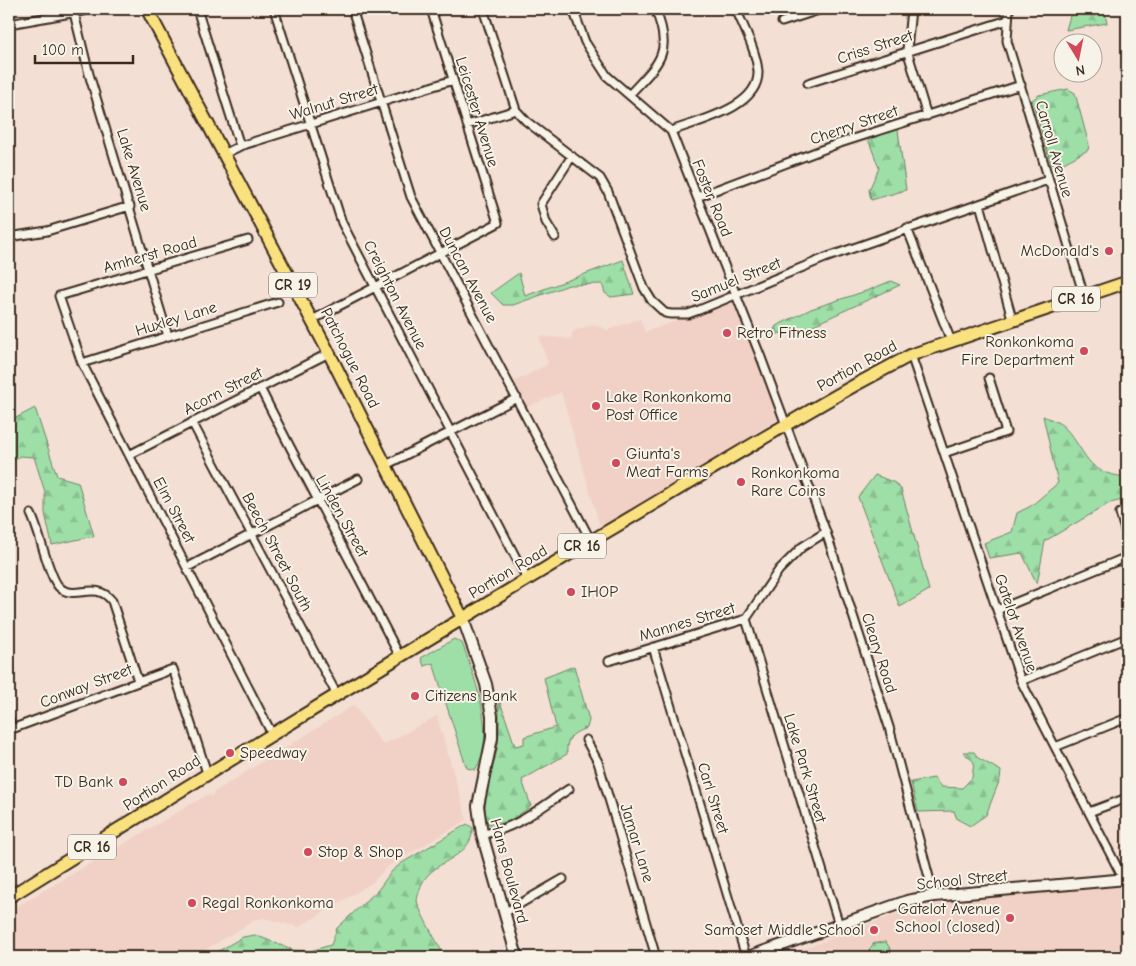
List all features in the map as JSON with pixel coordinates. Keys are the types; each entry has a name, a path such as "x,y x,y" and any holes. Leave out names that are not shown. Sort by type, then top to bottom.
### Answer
{"main road":[{"name":"Patchogue Road","path":"147,9 312,320 463,619"},
{"name":"Portion Road","path":"9,897 103,840 207,773 527,579 786,424 911,355 1127,282"}],"street":[{"path":"9,24 94,9"},
{"path":"197,9 240,146"},
{"name":"Creighton Avenue","path":"274,9 342,223 527,579"},
{"name":"Duncan Avenue","path":"352,9 411,197 591,541"},
{"name":"Leicester Avenue","path":"431,9 498,223 441,252"},
{"name":"Samuel Street","path":"483,9 516,110 526,122 600,178 644,288 652,301 661,310 671,314 688,314 825,258 906,228 1048,180"},
{"name":"Foster Road","path":"574,9 585,42 607,76 670,131 786,424"},
{"path":"629,95 651,71 663,50 664,34 655,9"},
{"path":"670,131 735,106 753,90 757,82 756,59 736,9"},
{"path":"782,22 822,9"},
{"path":"911,9 908,50 927,116"},
{"name":"Carroll Avenue","path":"1009,9 1007,41 1084,296"},
{"name":"Lake Avenue","path":"74,13 89,74 150,269 168,336"},
{"name":"Criss Street","path":"808,83 1008,20"},
{"name":"Walnut Street","path":"224,154 240,146 453,80"},
{"name":"Cherry Street","path":"697,197 837,144 1021,85"},
{"path":"467,125 516,110"},
{"path":"555,236 546,222 541,204 544,195 572,156"},
{"path":"980,204 1012,322"},
{"path":"9,237 47,230 130,206"},
{"path":"906,228 951,341"},
{"name":"Amherst Road","path":"58,296 248,240"},
{"path":"312,320 441,252"},
{"name":"Elm Street","path":"58,296 82,364 188,567 272,734"},
{"name":"Huxley Lane","path":"82,364 278,302"},
{"name":"Acorn Street","path":"129,455 329,353"},
{"name":"Gatelot Avenue","path":"911,355 1021,681 1126,881"},
{"path":"944,453 1006,432 989,378"},
{"name":"Linden Street","path":"260,388 316,500 346,552 400,657"},
{"path":"386,465 516,398"},
{"name":"Beech Street South","path":"192,422 337,695"},
{"name":"Cleary Road","path":"786,424 826,532 888,727 934,896"},
{"path":"188,567 358,479"},
{"path":"1120,513 1127,537"},
{"path":"31,514 38,527 51,571 59,587 69,592 97,590 103,592 112,601 138,681"},
{"name":"Mannes Street","path":"609,661 746,619 779,570 802,548 826,532"},
{"path":"997,610 1127,557"},
{"name":"Hans Boulevard","path":"463,619 486,684 492,716 492,738 478,806 482,834 517,957"},
{"name":"Lake Park Street","path":"746,619 838,925"},
{"path":"1021,681 1127,638"},
{"name":"Carl Street","path":"653,647 747,957"},
{"name":"Conway Street","path":"10,729 173,669 207,773"},
{"path":"1055,747 1127,718"},
{"path":"9,719 10,729"},
{"name":"Jamar Lane","path":"586,740 598,762 656,957"},
{"path":"482,834 498,832 516,824 569,789"},
{"path":"1089,812 1127,798"},
{"path":"504,913 563,879"},
{"name":"School Street","path":"747,957 907,901 934,896 1126,881"}],"shaded area":[{"path":"734,300 780,418 601,530 561,392 525,408 512,383 548,364 539,336 571,339 573,331 594,324 607,330 640,319 645,332"},
{"path":"354,705 383,745 437,716 467,820 387,867 372,883 299,927 263,918 257,919 193,957 9,957 9,911 207,795 213,796 214,792"},
{"name":"Gatelot Avenue School (closed)","path":"1125,886 1127,889 1127,957 782,957 933,900"}],"green space":[{"path":"1072,9 1104,9 1107,23 1066,30"},
{"path":"1068,89 1075,93 1089,145 1088,150 1058,166 1051,164 1032,100 1039,95"},
{"path":"898,130 906,190 871,200 869,190 879,168 868,139"},
{"path":"623,260 634,294 611,297 605,293 602,284 569,285 513,305 503,305 491,293 519,273 525,296"},
{"path":"891,281 900,285 794,334 789,330 770,337 776,326 811,309"},
{"path":"35,408 57,476 78,482 94,536 52,545 45,513 45,492 34,457 20,456 9,463 12,420"},
{"path":"1043,416 1064,427 1094,466 1113,475 1127,477 1127,499 1110,503 1045,541 1037,584 1022,553 989,558 984,543 1012,532 1017,513 1031,506 1058,483"},
{"path":"875,475 895,483 901,489 929,590 900,607 858,497"},
{"path":"454,639 462,643 479,693 482,709 484,742 481,757 475,770 467,768 465,763 433,663 424,666 421,658"},
{"path":"574,666 589,720 587,728 571,737 567,754 522,780 531,806 506,822 488,824 485,816 485,807 488,785 497,752 499,725 498,696 515,746 524,744 524,737 556,727 544,678"},
{"path":"963,752 974,752 978,758 1001,771 1000,779 986,815 970,826 957,819 954,811 918,812 911,782 934,778 941,787 962,788 972,778 974,762"},
{"path":"467,824 473,828 465,848 440,865 424,879 417,898 429,929 445,957 208,957 243,937 255,935 293,950 310,951 331,945 337,928 378,890 392,871"},
{"path":"886,942 895,957 864,957 874,943"}],"place":[{"name":"McDonald's","path":"1109,251"},
{"name":"Retro Fitness","path":"727,333"},
{"name":"Ronkonkoma Fire Department","path":"1084,351"},
{"name":"Lake Ronkonkoma Post Office","path":"596,406"},
{"name":"Giunta's Meat Farms","path":"616,463"},
{"name":"Ronkonkoma Rare Coins","path":"741,482"},
{"name":"IHOP","path":"571,592"},
{"name":"Citizens Bank","path":"415,696"},
{"name":"Speedway","path":"230,753"},
{"name":"TD Bank","path":"123,782"},
{"name":"Stop & Shop","path":"308,852"},
{"name":"Regal Ronkonkoma","path":"192,903"},
{"name":"Gatelot Avenue School (closed)","path":"1010,918"},
{"name":"Samoset Middle School","path":"874,930"}]}
